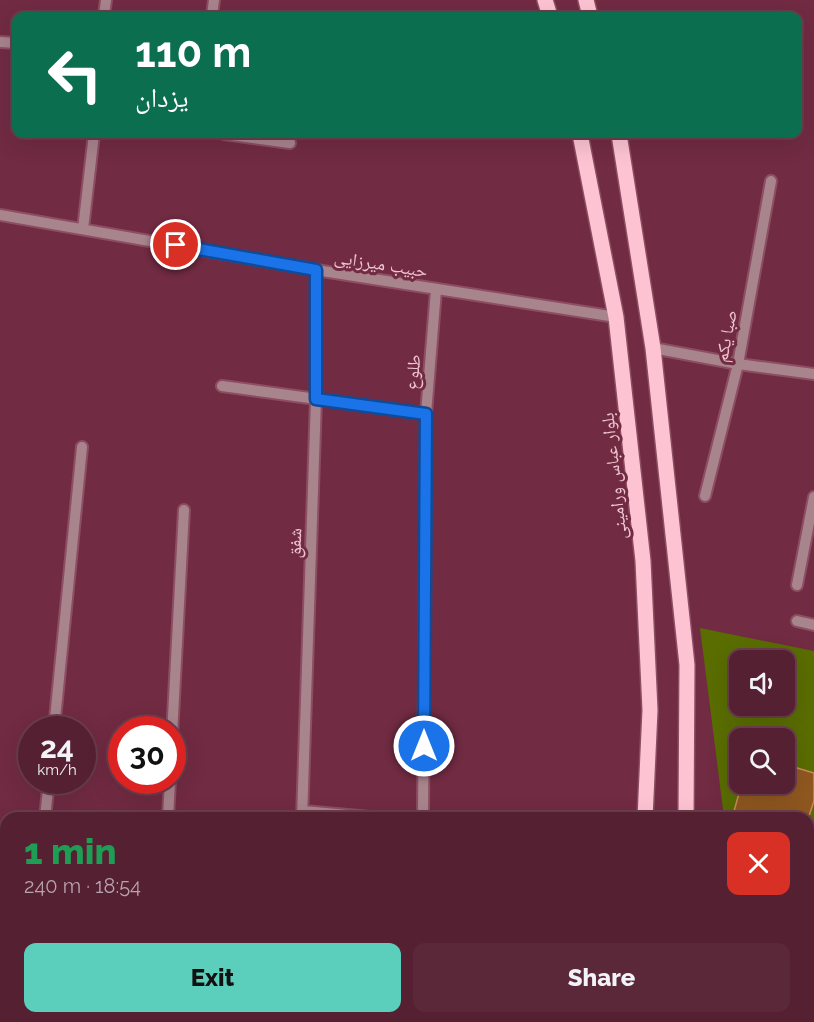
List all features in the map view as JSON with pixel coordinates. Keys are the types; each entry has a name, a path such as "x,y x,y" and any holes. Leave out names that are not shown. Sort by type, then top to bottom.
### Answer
{"main road":[{"name":"بلوار عباس ورامینی","path":"581,138 616,317 643,561 650,710 645,812"},
{"path":"620,138 652,348 687,665 686,812"}],"street":[{"path":"83,229 94,138"},
{"path":"250,138 290,144"},
{"name":"صبا یکم","path":"705,496 738,364 771,181"},
{"name":"حبیب میرزایی","path":"0,215 436,290 616,317"},
{"name":"شفق","path":"302,812 316,399 316,270"},
{"name":"طلوع","path":"423,812 426,414 436,290"},
{"path":"652,348 738,364 814,374"},
{"path":"222,386 426,414"},
{"path":"55,716 82,447"},
{"path":"797,585 814,497"},
{"path":"173,716 184,510"},
{"path":"797,621 814,625"},
{"path":"46,812 48,794"},
{"path":"168,812 169,794"}],"green space":[{"path":"700,628 814,651 814,812 723,812"}],"building":[{"path":"795,767 814,773 814,801 810,812 734,812 739,794 795,794"}],"route":[{"path":"176,245 316,270 316,399 426,414 424,746"}]}
